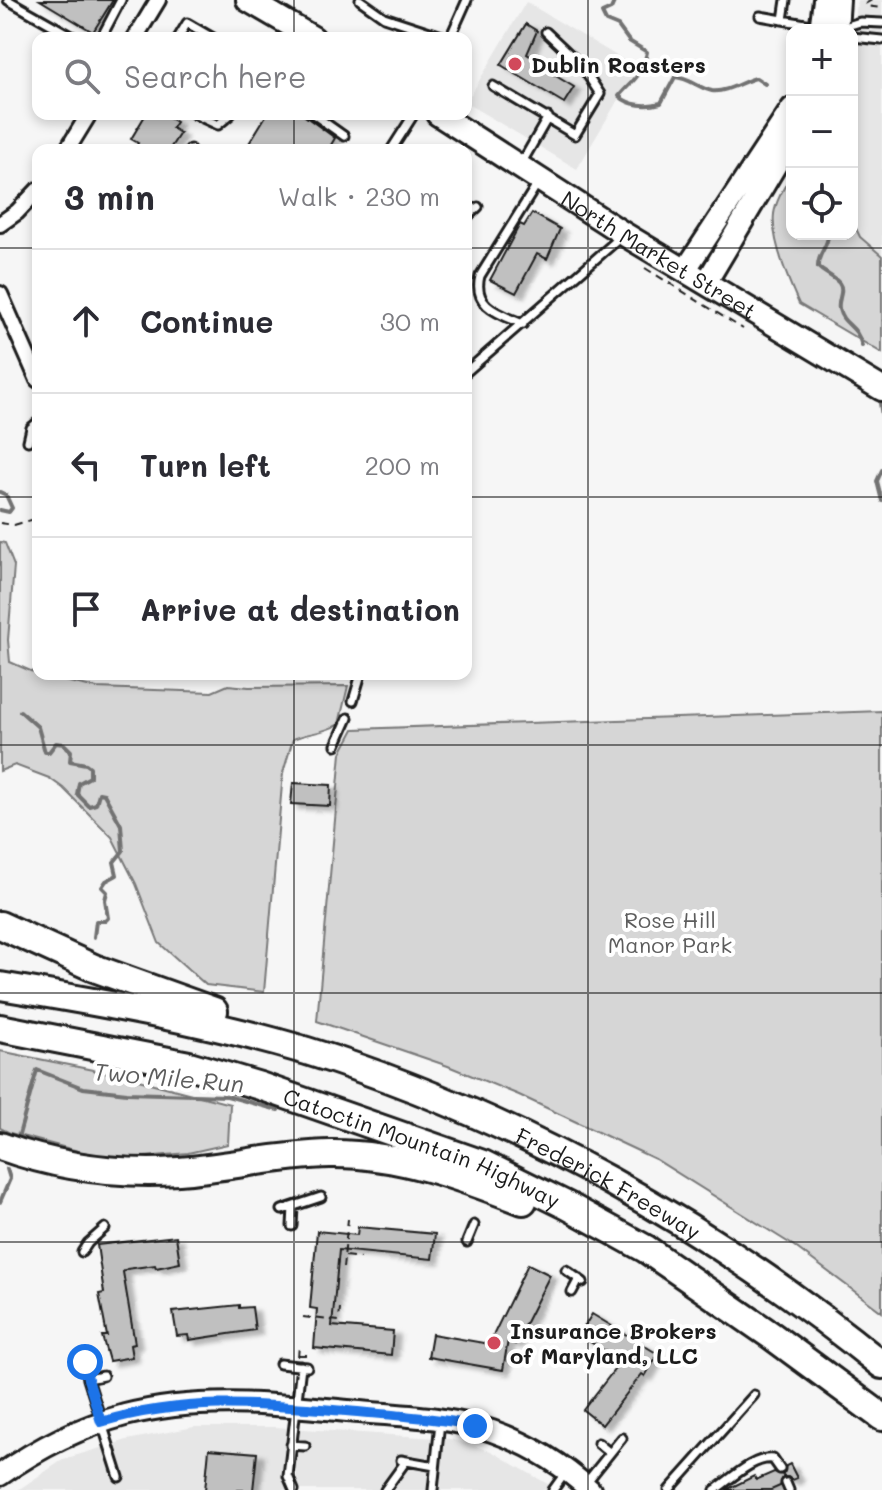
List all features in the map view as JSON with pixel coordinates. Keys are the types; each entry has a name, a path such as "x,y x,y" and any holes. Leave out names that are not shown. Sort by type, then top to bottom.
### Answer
{"highway":[{"path":"0,925 94,968 252,1023 308,1052"},
{"path":"0,986 174,1018 308,1052"},
{"name":"Catoctin Mountain Highway","path":"0,1028 189,1065 260,1086 483,1164 646,1249"},
{"name":"Frederick Freeway","path":"308,1052 422,1092 496,1124 628,1191 754,1269 882,1365"},
{"path":"0,1146 57,1163 131,1172 181,1171 301,1155 361,1155 392,1159 453,1174 646,1249"},
{"name":"Frederick Freeway","path":"646,1249 784,1344 882,1417"}],"main road":[{"path":"248,0 300,32"},
{"name":"North Market Street","path":"447,120 624,234 707,281 882,389"}],"street":[{"path":"139,32 158,0"},
{"path":"824,0 829,24"},
{"path":"832,24 839,0"},
{"path":"686,269 786,117"},
{"path":"71,144 85,120"},
{"path":"707,281 786,148"},
{"path":"0,224 32,196"},
{"path":"0,294 32,366"},
{"path":"0,1475 58,1440 101,1422 190,1404 234,1402 440,1419 475,1426 534,1450 588,1487"}],"lane":[{"path":"8,0 64,32"},
{"path":"104,32 121,0"},
{"path":"360,0 384,17 430,32"},
{"path":"452,32 467,0"},
{"path":"783,20 786,0"},
{"path":"760,16 804,24"},
{"path":"182,32 187,23 203,32"},
{"path":"851,24 882,23"},
{"path":"493,86 575,135 600,94 581,65 546,32"},
{"path":"858,38 882,40"},
{"path":"520,166 548,117"},
{"path":"207,120 218,125 226,120"},
{"path":"321,120 344,136"},
{"path":"395,144 410,120"},
{"path":"523,324 482,303 477,284 540,179"},
{"path":"472,367 624,234"},
{"path":"28,441 32,427"},
{"path":"353,701 359,680"},
{"path":"336,745 348,718"},
{"path":"282,1210 321,1197"},
{"path":"292,1226 293,1207"},
{"path":"467,1242 474,1225"},
{"path":"82,1252 105,1228"},
{"path":"566,1270 581,1280 572,1292"},
{"path":"85,1362 119,1477"},
{"path":"280,1364 304,1366 295,1407 288,1476 294,1490"},
{"path":"88,1379 103,1376"},
{"path":"669,1490 754,1395"},
{"path":"433,1490 440,1419"},
{"path":"588,1487 622,1438"},
{"path":"598,1443 610,1453"},
{"path":"291,1445 305,1446"},
{"path":"715,1490 767,1458 773,1459 780,1469"},
{"path":"385,1490 403,1461 435,1466"},
{"path":"553,1490 567,1470"}],"path":[{"path":"872,0 866,6 882,8"},
{"path":"645,268 743,329"},
{"path":"0,523 14,525 32,520"},
{"path":"343,1268 348,1219"},
{"path":"344,1256 360,1258"},
{"path":"303,1317 339,1321 340,1308"},
{"path":"298,1355 310,1355"}],"shaded area":[{"path":"857,0 882,0 882,256 858,233 858,24 855,24"},
{"path":"526,2 637,68 577,169 472,107 472,93"},
{"path":"194,1427 275,1427 450,1439 491,1451 558,1490 18,1490 64,1459 127,1440"}],"green space":[{"path":"786,184 786,240 858,240 858,233 882,256 882,353 799,304 775,236 774,214"},
{"path":"0,542 5,543 14,566 8,640 10,662 32,672 32,680 60,680 97,688 212,692 228,685 348,686 339,724 293,739 283,773 264,992 206,985 159,943 136,884 112,837 49,778 15,765 0,771"},
{"name":"Rose Hill Manor Park","path":"882,711 882,1312 794,1246 655,1159 519,1095 448,1066 317,1021 341,753 354,729"},
{"path":"0,1051 127,1077 230,1104 228,1144 188,1153 112,1160 10,1133 0,1128"}],"building":[{"path":"40,0 113,0 93,32"},
{"path":"526,24 537,31 527,54 543,64 541,67 574,87 564,103 501,65"},
{"path":"142,120 172,120 176,122 172,128 180,133 173,144 137,144 131,139"},
{"path":"263,120 310,120 335,138 332,144 249,144"},
{"path":"532,213 560,229 547,259 537,254 516,293 490,280 520,224 524,226"},
{"path":"293,783 331,785 330,806 291,804"},
{"path":"358,1227 435,1234 432,1259 339,1250 332,1326 393,1331 391,1355 314,1348 317,1309 310,1308 317,1231 357,1235"},
{"path":"176,1236 180,1263 123,1272 135,1344 130,1345 132,1357 109,1361 102,1336 107,1336 99,1294 104,1293 97,1245"},
{"path":"528,1264 550,1275 515,1344 508,1340 503,1370 428,1357 432,1334 489,1344"},
{"path":"239,1305 239,1308 252,1307 255,1330 189,1340 188,1335 177,1336 173,1312"},
{"path":"592,1314 658,1354 645,1376 642,1374 602,1425 583,1410 621,1361 579,1335"},
{"path":"209,1449 257,1453 253,1490 205,1490"},
{"path":"790,1464 797,1478 783,1477 780,1486 771,1490 726,1490 754,1476 756,1480 774,1472 783,1475"}],"waterway":[{"path":"615,0 611,9 602,13 606,21 618,26 629,41 647,52 640,72 619,96 628,102 639,105 661,103 675,77 712,91 729,89 756,78 765,84"},
{"path":"827,240 818,267 839,283 841,315 857,333 862,346"},
{"path":"880,403 882,416"},
{"path":"882,470 877,481 882,501"},
{"name":"Two Mile Run","path":"0,492 6,495 12,508 9,512 0,510"},
{"name":"Two Mile Run","path":"20,711 38,727 45,752 49,752 56,743 64,744 71,751 70,761 90,767 90,777 79,783 77,794 89,806 96,804 99,793 104,794 121,825 123,851 114,862 117,875 102,887 107,892 108,918 96,921 94,937"},
{"name":"Two Mile Run","path":"17,1142 37,1070 83,1088 127,1093 227,1096 278,1110"},
{"name":"Two Mile Run","path":"0,1202 10,1179 7,1169"}],"place":[{"name":"Dublin Roasters","path":"515,64"},
{"name":"Insurance Brokers of Maryland, LLC","path":"494,1343"}],"route":[{"path":"85,1362 101,1422 171,1406 234,1402 423,1417 475,1426"}]}
